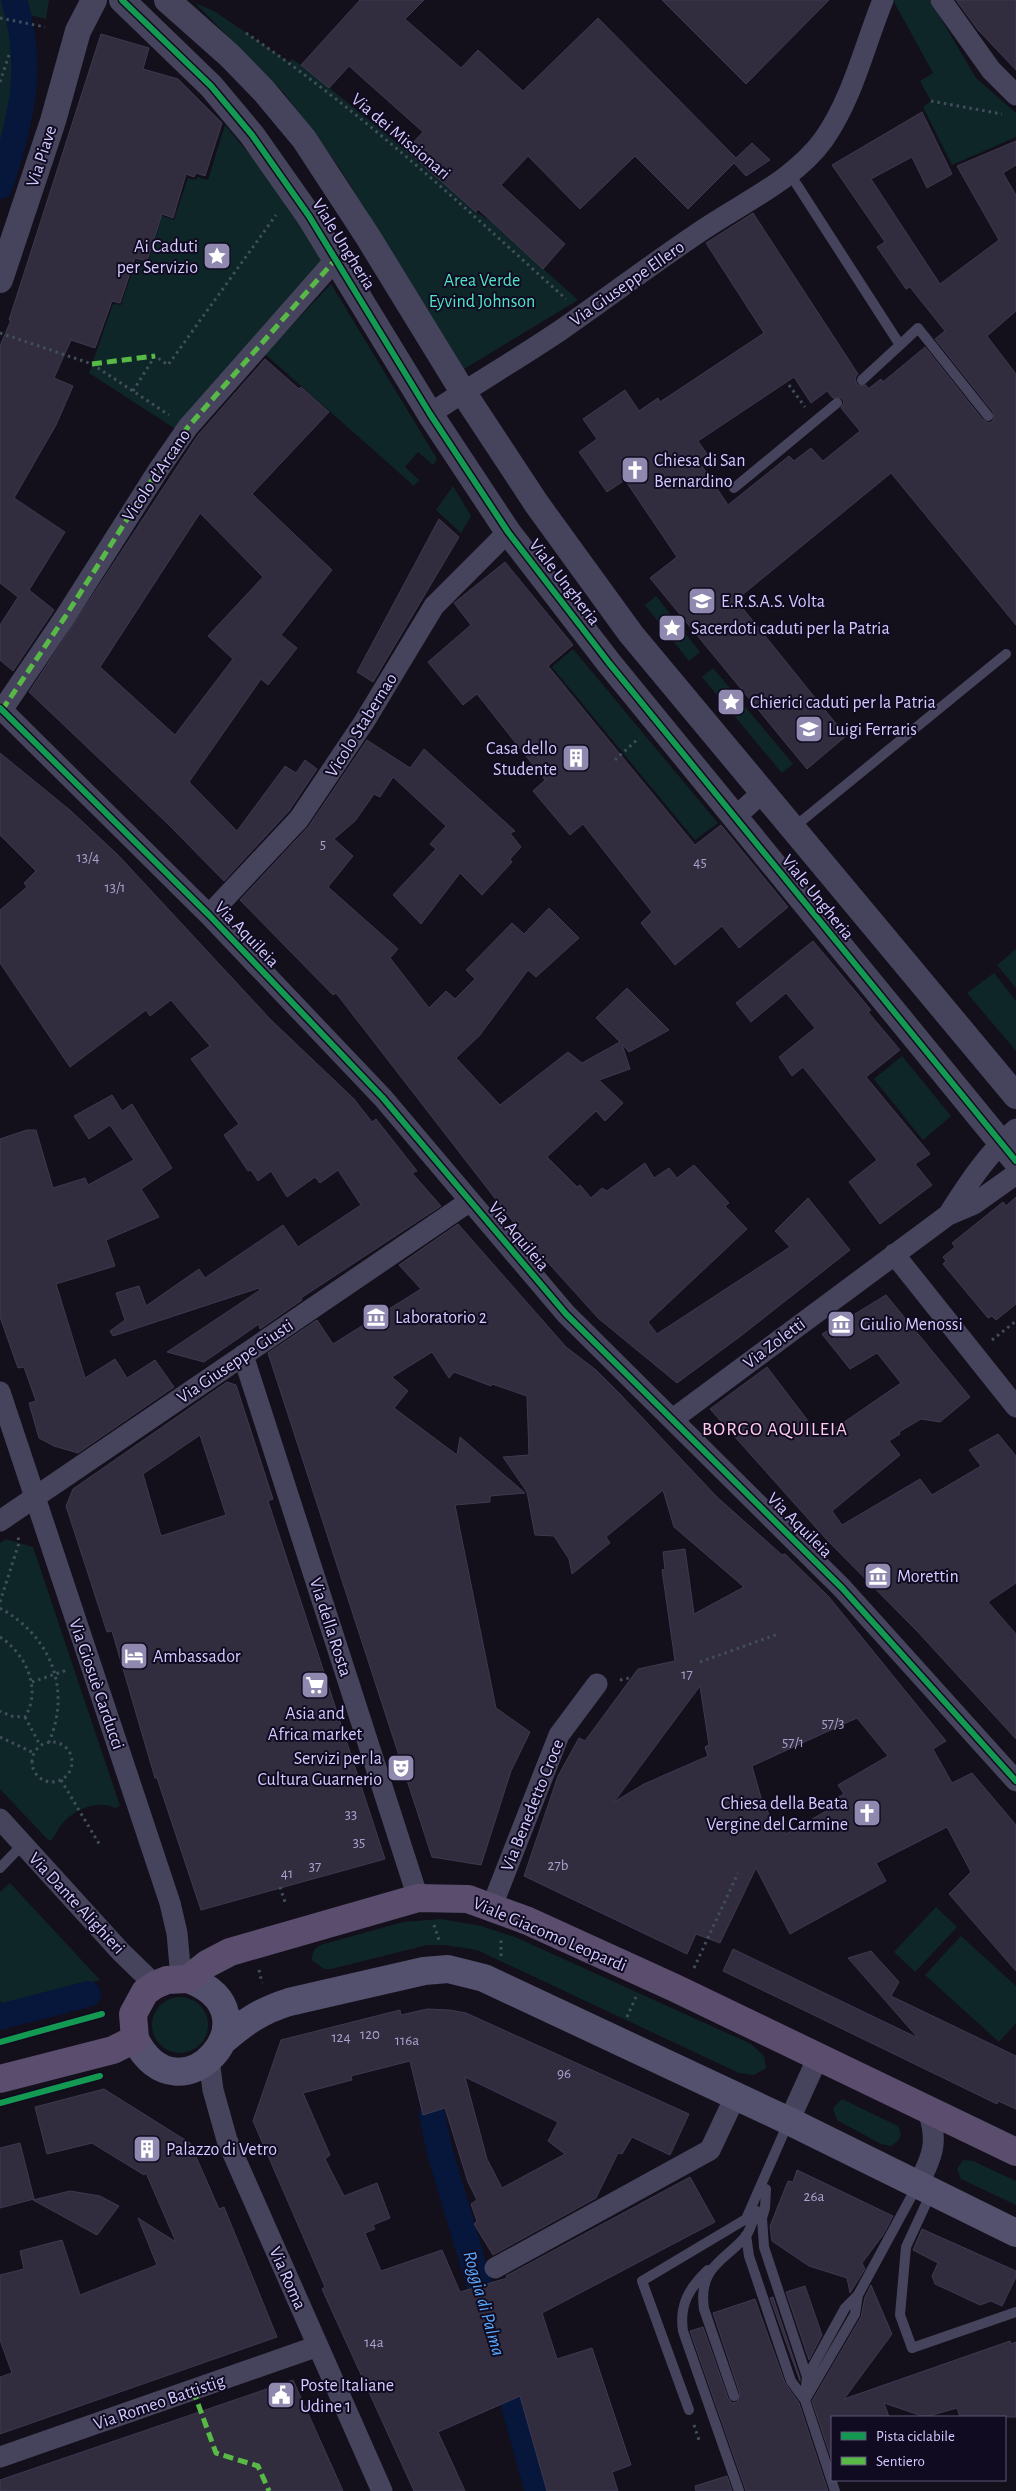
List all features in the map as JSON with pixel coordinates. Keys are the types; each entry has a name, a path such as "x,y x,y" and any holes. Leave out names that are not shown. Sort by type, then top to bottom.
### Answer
{"main road":[{"name":"Viale Giacomo Leopardi","path":"175,1980 230,1952 468,1899 492,1906 675,1988 1016,2152"},
{"path":"216,2050 226,2024 223,2008 215,1995 203,1984 175,1980 145,1992 134,2014 135,2040 142,2053 153,2063 166,2070 182,2071 196,2068 216,2050 248,2020 269,2008 398,1976 448,1969 464,1972 502,1985 789,2120 1016,2233"},
{"path":"0,2079 113,2050 135,2040"}],"street":[{"path":"73,0 78,31"},
{"path":"78,31 82,0"},
{"path":"78,31 94,0"},
{"name":"Viale Ungheria","path":"122,0 211,86 252,135 336,259 430,414 508,532 734,818 1011,1144"},
{"name":"Viale Ungheria","path":"167,0 241,67 264,91 304,139 368,237 463,392 536,503 631,634 1016,1096"},
{"name":"Via Giuseppe Ellero","path":"463,392 505,367 706,228 790,174 807,159 839,116 852,88 883,0"},
{"path":"941,0 991,70 1016,95"},
{"path":"78,31 89,22 108,15 118,15 146,23"},
{"name":"Via Piave","path":"0,280 53,121 78,31"},
{"name":"Vicolo d'Arcano","path":"1,709 65,618 153,477 188,427 336,259"},
{"path":"430,414 463,392"},
{"name":"Vicolo Stabernao","path":"209,915 304,812 364,722 434,606 508,532"},
{"name":"Via Aquileia","path":"1,709 209,915 383,1098 566,1314 674,1419 842,1588 1016,1781"},
{"path":"734,818 763,792"},
{"name":"Via Zoletti","path":"948,1215 982,1164 1011,1144"},
{"name":"Via Zoletti","path":"674,1419 948,1215 974,1204 1016,1174"},
{"name":"Via Giuseppe Giusti","path":"0,1521 470,1200"},
{"path":"894,1254 1016,1407"},
{"name":"Via della Rosta","path":"243,1355 425,1909"},
{"name":"Via Giosuè Carducci","path":"0,1392 170,1903 178,1933 175,1980"},
{"name":"Via Benedetto Croce","path":"492,1906 560,1735 597,1684"},
{"name":"Via Dante Alighieri","path":"0,1819 121,1952 175,1980"},
{"name":"Via Roma","path":"216,2050 213,2090 227,2140 382,2491"},
{"path":"789,2120 818,2057"},
{"path":"495,2268 710,2150 736,2096"},
{"path":"925,2189 935,2138 928,2111"},
{"name":"Via Romeo Battistig","path":"0,2457 318,2346"}],"lane":[{"path":"790,174 900,345"},
{"path":"862,380 918,328 988,416"},
{"path":"734,488 837,403"},
{"path":"792,828 1006,654"},
{"path":"0,1868 23,1844"},
{"path":"689,2410 642,2281 746,2219 789,2120"},
{"path":"739,2491 683,2332 682,2309 690,2291 746,2235 766,2189 768,2168"},
{"path":"766,2189 762,2227 764,2247 807,2377 805,2400"},
{"path":"807,2377 845,2308 858,2295 925,2189"},
{"path":"925,2189 906,2247 900,2315 912,2348 1016,2312"},
{"path":"746,2235 749,2256 791,2381 805,2400 831,2479"},
{"path":"712,2267 703,2293 704,2308 734,2396"},
{"path":"805,2400 855,2314 858,2295"}],"path":[{"path":"0,18 31,22 44,27"},
{"path":"0,82 8,55"},
{"path":"931,102 1006,115"},
{"path":"133,391 155,356 168,364 293,193"},
{"path":"0,333 92,364 176,419"},
{"path":"789,385 815,421"},
{"path":"615,760 657,722"},
{"path":"973,1354 1016,1322"},
{"path":"0,1602 19,1543"},
{"path":"0,1608 16,1617 39,1639 55,1674 58,1705 55,1728 49,1742"},
{"path":"700,1662 778,1634"},
{"path":"0,1637 24,1662 32,1682 31,1707 25,1717"},
{"path":"32,1682 74,1667"},
{"path":"0,1711 11,1716 25,1717"},
{"path":"25,1717 40,1745"},
{"path":"0,1737 34,1753"},
{"path":"49,1742 61,1744 70,1753 72,1758 70,1771 61,1780 49,1782 38,1776 32,1765 34,1753 40,1745 49,1742"},
{"path":"61,1780 101,1847"},
{"path":"694,1969 738,1873"},
{"path":"280,1887 285,1902"},
{"path":"425,1909 440,1945"},
{"path":"501,1961 502,1932"},
{"path":"625,2020 638,1992"},
{"path":"696,2422 693,2423 700,2443"}],"green space":[{"path":"0,0 9,0 16,37 16,56 13,92 0,147"},
{"path":"19,0 49,0 46,19 22,13"},
{"path":"893,0 930,0 976,78 1016,113 1016,137 952,165 923,107 931,101 920,81 933,73"},
{"name":"Area Verde Eyvind Johnson","path":"195,3 214,11 289,62 292,59 301,65 406,150 476,212 489,220 578,300 464,369 339,167 284,93"},
{"path":"225,125 279,190 328,262 177,430 89,373 113,304 121,305 136,260 148,263 162,216 174,220 188,178 196,180 197,177 208,180"},
{"path":"331,284 437,459 433,465 418,452 405,467 419,480 414,486 265,354"},
{"path":"453,486 471,516 461,533 436,510"},
{"path":"656,596 700,652 689,661 645,605"},
{"path":"573,649 718,823 695,840 552,667"},
{"path":"713,668 793,764 782,773 702,677"},
{"path":"1016,949 1016,988 997,965"},
{"path":"994,973 1016,1001 1016,1051 967,993"},
{"path":"902,1056 951,1116 923,1140 874,1079"},
{"path":"6,1539 33,1547 120,1806 115,1808 93,1805 79,1811 59,1827 53,1838 49,1841 0,1789 0,1543"},
{"path":"10,1883 100,1980 3,2004 0,2001 0,1892"},
{"path":"936,1907 957,1927 915,1972 894,1952"},
{"path":"441,1919 481,1926 515,1937 751,2044 764,2056 766,2068 754,2075 739,2073 477,1950 444,1945 427,1945 331,1969 324,1969 312,1960 318,1946 324,1944 403,1922"},
{"path":"961,1936 1016,1986 1016,2023 999,2042 925,1975"},
{"path":"174,1997 186,1997 196,2001 204,2009 208,2025 204,2041 196,2049 186,2053 174,2053 164,2049 156,2041 152,2031 152,2019 156,2009 164,2001"},
{"path":"842,2099 898,2126 901,2134 898,2141 891,2146 881,2144 837,2120 833,2108"},
{"path":"963,2160 973,2161 1016,2181 1016,2205 961,2179 957,2169"}],"building":[{"path":"360,0 424,0 405,19 461,68 478,50 523,91 598,18 736,158 752,143 770,160 746,176 734,163 688,209 635,156 580,209 528,156 501,185 565,244 543,269 478,209 476,212 406,150 423,132 349,66 329,88 301,65"},
{"path":"662,0 829,0 746,84"},
{"path":"956,0 1016,0 1016,70 978,30"},
{"path":"101,34 149,48 143,69 178,79 222,123 205,176 196,173 194,177 186,174 173,218 162,214 147,261 135,258 120,303 112,301 95,348 71,340 54,378 73,386 56,425 14,498 65,532 29,590 54,610 13,671 0,660 0,625 18,597 0,583 0,346 11,320 9,320"},
{"path":"922,112 952,174 927,188 912,157 871,179 940,284 999,240 957,166 1016,141 1016,165 1003,173 1016,195 1016,311 987,336 1016,374 1016,625 891,473 736,600 846,736 807,769 650,578 677,557 625,480 607,492 579,452 597,439 583,419 625,390 639,411 658,398 660,402 764,333 706,243 753,213 858,374 855,378 857,385 866,385 868,389 881,379 883,382 925,347 983,420 989,423 993,421 993,412 935,339 945,331 910,287 906,289 877,247 885,242 832,165","holes":["794,377 811,403 827,391 833,398 842,398 844,402 841,408 860,431 823,461 811,448 794,461 789,456 728,505 698,460 707,454 698,441"]},
{"path":"265,359 329,412 252,494 332,570 281,635 297,648 268,685 261,679 189,782 237,831 285,766 296,773 305,760 317,769 289,811 224,881 169,825 29,692 198,435","holes":["200,513 263,577 208,636 233,659 175,735 100,667"]},
{"path":"439,519 459,537 373,682 357,672"},
{"name":"Casa dello Studente","path":"505,562 573,645 548,666 624,759 695,845 721,825 788,907 739,948 722,926 675,965 641,923 652,912 583,824 570,835 533,791 545,780 477,694 463,705 428,662 471,625 454,603"},
{"path":"367,740 410,768 424,749 515,831 510,833 521,847 510,859 512,862 482,895 460,873 421,924 393,895 436,849 430,844 446,826 393,777 380,797 374,794 355,821 334,839 353,856 328,887 398,949 390,958 429,1008 446,991 455,999 475,979 466,970 512,923 524,934 549,908 579,938 536,977 528,970 480,1035 456,1058 500,1105 568,1052 582,1063 620,1042 596,1018 627,988 669,1030 629,1052 622,1044 630,1069 599,1080 623,1103 605,1121 596,1111 547,1157 577,1187 580,1185 591,1198 602,1188 607,1191 645,1163 654,1178 669,1168 677,1178 694,1165 729,1203 725,1206 747,1229 648,1322 657,1334 790,1247 775,1231 808,1198 850,1250 742,1335 677,1383 598,1318 525,1237 336,993 333,995 240,900 309,826"},
{"path":"0,753 71,811 119,856 271,1020 354,1099 372,1122 376,1119 417,1171 412,1173 441,1206 301,1298 302,1300 260,1329 259,1324 204,1362 167,1352 260,1290 259,1288 113,1336 110,1331 125,1320 116,1293 139,1286 146,1306 199,1269 205,1278 283,1225 298,1247 361,1205 338,1170 320,1183 315,1177 287,1197 271,1171 258,1181 251,1170 248,1171 224,1135 239,1124 191,1059 210,1046 171,1000 150,1016 146,1010 70,1067 0,963 0,910 27,887 24,883 36,871 0,835"},
{"path":"813,941 871,1010 868,1012 900,1050 866,1077 930,1154 915,1164 932,1185 880,1224 849,1182 877,1160 803,1067 792,1076 779,1057 815,1028 786,993 751,1022 736,1003"},
{"path":"112,1095 122,1111 132,1104 172,1168 141,1189 159,1217 106,1240 115,1266 56,1284 85,1378 115,1359 127,1378 155,1360 174,1387 78,1453 54,1446 39,1438 29,1403 36,1401 24,1367 18,1368 0,1317 0,1139 27,1130 36,1130 53,1188 85,1178 88,1185 134,1160 110,1125 89,1139 74,1116"},
{"path":"1016,1197 1016,1304 996,1320 992,1316 988,1318 943,1264 946,1261 943,1257 955,1247 952,1243 1003,1202 1006,1206"},
{"path":"458,1224 566,1347 596,1370 717,1497 782,1555 785,1554 829,1597 946,1741 933,1749 952,1783 972,1773 1016,1825 1016,1971 949,1894 971,1872 947,1827 876,1863 886,1881 790,1934 756,1868 720,1943 696,1934 687,1954 524,1876 558,1776 579,1738 585,1741 638,1669 675,1661 662,1570 665,1569 663,1552 685,1549 694,1614 744,1587 674,1527 663,1490 606,1537 610,1543 572,1574 569,1559 554,1536 535,1535 527,1492 503,1457 529,1455 527,1396 492,1384 491,1386 454,1372 449,1378 432,1352 392,1377 408,1391 394,1408 457,1455 460,1437 525,1493 490,1496 490,1502 455,1505 496,1708 530,1732 511,1771 481,1865 432,1857 268,1353 317,1320 333,1344 421,1289 399,1265","holes":["700,1686 709,1745 705,1747 708,1756 644,1784 614,1802","857,1718 888,1756 838,1785 844,1794 831,1801 833,1807 786,1834 783,1828 778,1831 762,1801 752,1766"]},
{"path":"886,1295 970,1397 940,1422 921,1419 899,1432 900,1434 889,1441 900,1455 832,1511 842,1525 920,1479 932,1495 981,1466 969,1450 998,1434 1016,1456 1016,1583 988,1602 1016,1634 1016,1739 917,1631 827,1540 710,1409 767,1367 821,1438 901,1383 877,1353 850,1369 822,1334"},
{"path":"227,1382 236,1385 273,1499 268,1501 385,1859 201,1910 157,1778 155,1778 112,1631 107,1632 66,1506 73,1489","holes":["200,1435 226,1515 161,1536 143,1474"]},
{"path":"733,1949 918,2038 848,1958 871,1951 899,1982 891,1996 1016,2056 1016,2109 998,2101 997,2104 723,1971"},
{"path":"427,2009 466,2013 689,2114 670,2155 632,2137 622,2154 618,2153 596,2198 493,2255 474,2224 477,2221 471,2204 477,2200 468,2182 445,2108 423,2115 410,2061 351,2076 352,2080 303,2093 330,2155 325,2159 344,2196 377,2183 390,2218 373,2225 375,2229 365,2233 381,2271 442,2250 460,2292 507,2278 506,2276 690,2177 715,2222 542,2313 557,2359 592,2348 631,2465 612,2472 618,2491 547,2491 520,2396 438,2432 465,2491 414,2491 322,2289 325,2287 253,2121 281,2040 400,2010 401,2015","holes":["465,2077 558,2122 548,2141 565,2154 502,2188 487,2159"]},
{"path":"104,2089 190,2143 219,2209 224,2207 277,2337 0,2434 0,2377 12,2373 0,2340 0,2275 24,2269 20,2251 62,2240 80,2295 157,2265 138,2218 176,2242 146,2173 144,2175 92,2143 47,2154 35,2107"},
{"path":"20,2143 34,2199 0,2208 0,2148"},
{"path":"797,2170 893,2216 883,2235 862,2263 865,2269 850,2293 847,2278 809,2266 772,2241 770,2226 788,2181 793,2182"},
{"path":"70,2191 100,2196 119,2206 97,2235 33,2200"},
{"path":"922,2229 1016,2271 1016,2277 1002,2306 991,2301 980,2305 935,2284 932,2276 938,2263 913,2250"},
{"path":"871,2285 892,2334 844,2399 1010,2341 1011,2344 1016,2342 1016,2417 960,2416 957,2408 922,2416 884,2403 889,2416 831,2416 831,2458 812,2401 861,2317 865,2297"},
{"path":"805,2286 822,2335 809,2360 786,2292"},
{"path":"773,2297 800,2378 800,2381 770,2298"},
{"path":"755,2299 785,2383 799,2403 828,2491 746,2491 690,2331 703,2327 728,2398 732,2403 737,2402 740,2394 713,2313"},
{"path":"293,2380 343,2491 0,2491 0,2480"},
{"path":"727,2476 732,2491 696,2491 695,2486"}],"waterway":[{"name":"Roggia di Palma","path":"0,186 14,139 23,94 24,48 14,0"},
{"name":"Roggia di Palma","path":"0,2017 88,1994"},
{"name":"Roggia di Palma","path":"432,2115 440,2152 490,2321"},
{"name":"Roggia di Palma","path":"503,2366 538,2491"}],"marked path":[{"path":"2,710 65,617 159,469 188,427 336,259"},
{"path":"92,364 155,356"},
{"path":"193,2390 216,2453 258,2466 269,2491"}],"cycle path":[{"path":"122,0 211,86 252,135 309,216 430,414 508,532 609,663 1016,1161"},
{"path":"0,708 209,915 383,1098 566,1314 842,1588 1016,1781"},
{"path":"0,2042 102,2014"},
{"path":"0,2103 100,2076"}],"place":[{"name":"Ai Caduti per Servizio","path":"217,256"},
{"name":"Chiesa di San Bernardino","path":"635,470"},
{"name":"E.R.S.A.S. Volta","path":"702,601"},
{"name":"Sacerdoti caduti per la Patria","path":"672,628"},
{"name":"Chierici caduti per la Patria","path":"731,702"},
{"name":"Luigi Ferraris","path":"809,729"},
{"name":"Casa dello Studente","path":"576,758"},
{"name":"Laboratorio 2","path":"376,1317"},
{"name":"Giulio Menossi","path":"841,1324"},
{"name":"Morettin","path":"878,1576"},
{"name":"Ambassador","path":"134,1656"},
{"name":"Asia and Africa market","path":"315,1685"},
{"name":"Servizi per la Cultura Guarnerio","path":"401,1768"},
{"name":"Chiesa della Beata Vergine del Carmine","path":"867,1813"},
{"name":"Palazzo di Vetro","path":"147,2149"},
{"name":"Poste Italiane Udine 1","path":"281,2395"}],"district":[{"name":"BORGO AQUILEIA","path":"775,1428"}]}
